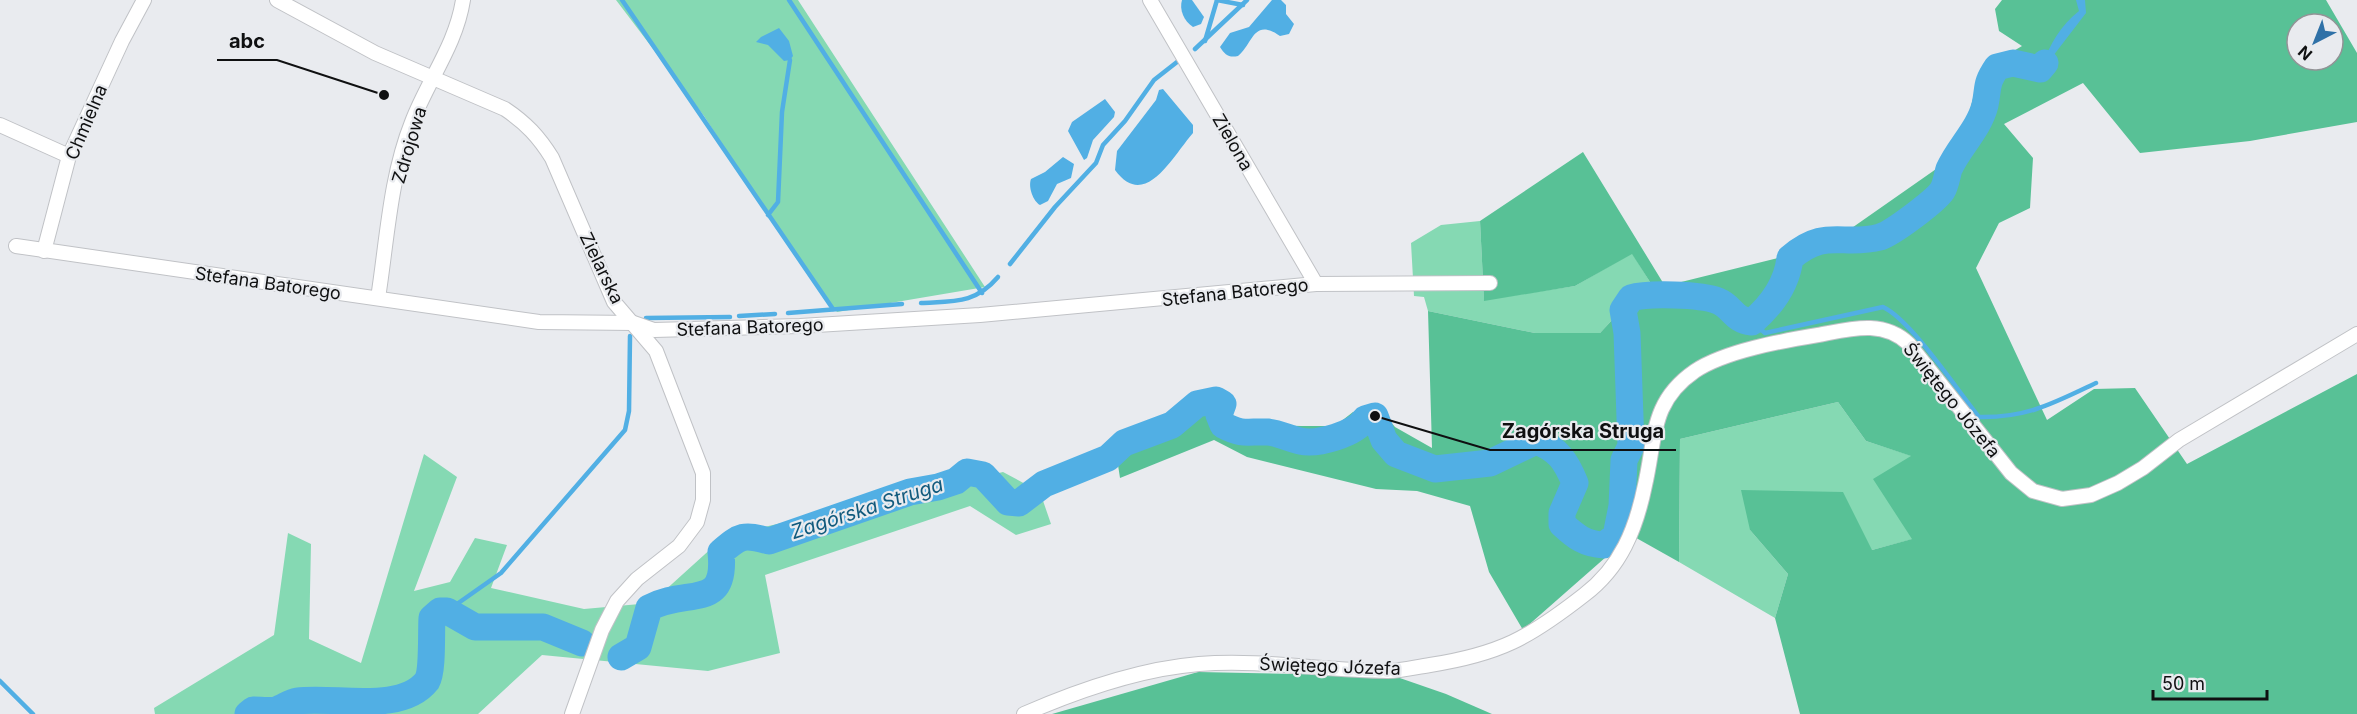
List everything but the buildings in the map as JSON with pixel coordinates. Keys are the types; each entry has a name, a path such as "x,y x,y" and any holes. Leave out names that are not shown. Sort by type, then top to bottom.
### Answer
{"street":[{"name":"Chmielna","path":"44,251 69,156 122,41 144,0"},
{"name":"Zielarska","path":"277,0 339,35 432,79 505,110 524,122 542,141 614,302 656,351 703,473 704,500 697,522 679,546 637,579 617,601 602,630 572,714"},
{"name":"Zdrojowa","path":"378,298 397,175 411,123 457,30 463,0"},
{"name":"Zielona","path":"1150,0 1316,284"},
{"path":"0,125 69,156"},
{"name":"Stefana Batorego","path":"16,246 539,322 634,323 654,330 823,324 1082,308 1316,284 1490,283"},
{"name":"Świętego Józefa","path":"1024,714 1116,680 1163,669 1200,664 1266,663 1392,671 1465,659 1503,648 1525,638 1590,591 1614,566 1635,526 1659,411 1679,383 1697,369 1734,355 1857,328 1888,329 1909,344 2011,473 2033,491 2062,499 2091,495 2118,483 2143,468 2179,440 2357,334"}],"green space":[{"path":"616,0 798,0 985,287 837,312 768,215 704,116"},
{"path":"2002,0 2326,0 2333,12 2285,12 2285,72 2345,72 2345,32 2357,53 2357,122 2250,141 2140,153 2083,83 2004,124 2033,158 2030,208 1999,223 1976,268 2047,420 2094,389 2135,388 2187,464 2357,374 2357,714 1800,714 1775,618 1788,574 1750,530 1741,490 1843,492 1872,550 1912,539 1873,479 1911,456 1866,441 1838,402 1680,439 1679,562 1631,535 1523,630 1489,572 1470,506 1417,491 1376,489 1247,457 1214,440 1120,478 1118,465 1150,428 1210,407 1243,424 1301,426 1335,426 1353,412 1380,409 1395,427 1432,448 1428,311 1535,333 1600,333 1613,319 1618,306 1630,294 1639,293 1650,282 1632,254 1575,286 1484,301 1480,221 1583,152 1665,286 1826,246 1959,153 1980,71 2022,46 1999,31 1995,9"},
{"path":"1480,221 1484,300 1575,286 1632,253 1650,282 1639,293 1630,294 1618,306 1613,319 1600,333 1535,333 1428,311 1424,297 1414,296 1411,243 1441,225"},
{"path":"1838,402 1866,441 1912,456 1913,539 1872,550 1750,530 1788,574 1775,618 1679,562 1680,439"},
{"path":"424,454 457,477 414,591 450,582 475,538 507,545 491,588 584,609 651,603 725,536 1003,472 1040,492 1051,524 1016,535 970,506 765,575 780,653 708,671 542,655 478,714 155,714 154,708 274,635 288,533 311,544 309,639 361,663"},
{"path":"1198,672 1394,676 1446,694 1492,714 1052,714"}],"water":[{"path":"1182,0 1192,0 1204,17 1201,24 1193,27 1187,22 1182,11"},
{"path":"1272,0 1281,0 1286,5 1286,14 1294,24 1289,34 1280,36 1264,29 1254,34 1238,56 1232,57 1226,54 1220,47 1230,33 1249,27"},
{"path":"2076,0 2085,0 2086,13 2040,73 2013,68 2013,59 2042,65 2057,35 2079,11"},
{"path":"779,28 789,41 793,56 790,60 784,61 768,45 756,42"},
{"path":"1163,89 1193,125 1193,133 1157,176 1147,183 1137,185 1126,181 1115,170 1117,151 1156,100 1159,90"},
{"path":"1105,99 1115,112 1114,117 1093,140 1087,158 1084,160 1068,131 1072,122"},
{"path":"1063,157 1074,164 1071,178 1057,184 1048,201 1040,205 1032,194 1031,179 1045,172"}],"waterway":[{"path":"622,0 833,309"},
{"path":"789,0 982,293"},
{"path":"1217,0 1243,5"},
{"path":"1205,41 1217,0"},
{"path":"1195,49 1247,0"},
{"path":"768,215 778,202 782,112 790,60"},
{"path":"1010,264 1055,207 1096,163 1103,145 1125,121 1154,80 1177,62"},
{"name":"Zagórska Struga","path":"621,657 638,647 649,608 664,602 702,595 711,591 718,583 721,571 721,552 738,539 753,537 769,541 910,492 956,481 967,472 983,475 1008,502 1019,503 1044,484 1108,458 1124,443 1172,425 1197,404 1216,400 1223,404 1219,415 1223,425 1241,432 1268,432 1308,442 1326,440 1345,434 1365,419 1375,416 1384,440 1396,454 1435,469 1490,463 1536,441 1556,452 1568,468 1575,483 1562,513 1562,524 1581,539 1604,545 1616,536 1622,506 1624,460 1631,446 1627,333 1623,310 1631,298 1674,295 1710,299 1723,304 1741,319 1752,322 1766,308 1782,285 1790,258 1803,249 1824,240 1867,240 1880,237 1923,209 1938,196 1943,189 1953,161 1982,114 1989,82 1997,67 2013,63 2040,69 2045,63"},
{"path":"921,303 954,301 972,297 998,277"},
{"path":"788,313 902,304"},
{"path":"1752,322 1765,333 1883,307 1894,314 1920,340 1979,417 2012,415 2040,408 2096,383"},
{"path":"739,316 775,314"},
{"path":"646,318 730,317"},
{"path":"447,611 501,573 625,430 629,411 630,336"},
{"name":"Zagórska Struga","path":"248,714 253,710 276,710 297,701 385,701 416,691 429,676 432,618 440,611 447,611 475,627 543,627 582,643"},
{"path":"0,681 33,714"}],"place":[{"name":"abc","path":"384,95"},
{"name":"Zagórska Struga","path":"1375,416"}]}
